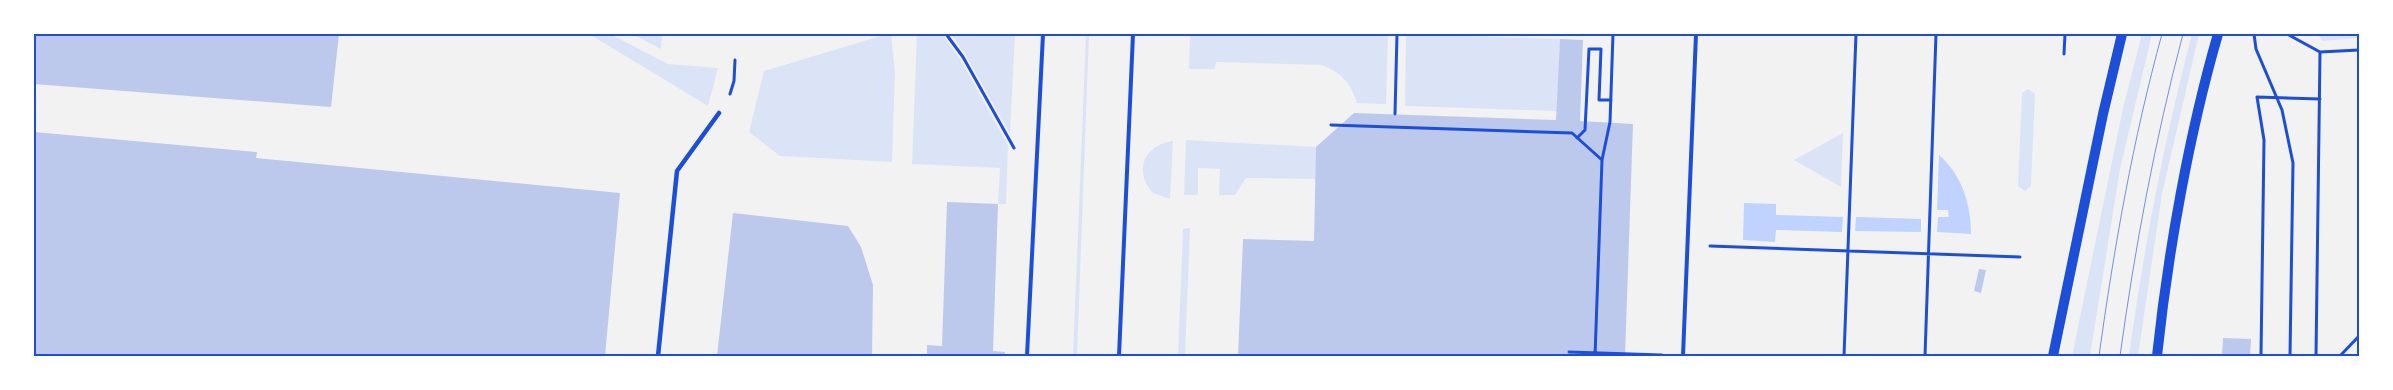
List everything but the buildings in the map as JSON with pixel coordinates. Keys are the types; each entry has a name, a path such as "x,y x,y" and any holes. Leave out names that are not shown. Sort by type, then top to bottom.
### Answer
{"main road":[{"path":"2052,356 2102,114 2122,34"},
{"path":"2157,356 2180,205 2218,34"}],"street":[{"path":"658,356 677,171 719,113"}],"lane":[{"path":"1027,356 1043,34"},
{"path":"1119,356 1133,34"},
{"path":"1684,356 1696,34"}],"path":[{"path":"946,34 963,57 1018,155"},
{"path":"1395,114 1397,34"},
{"path":"1595,355 1602,160 1610,122 1613,34"},
{"path":"1844,356 1856,34"},
{"path":"1925,356 1936,34"},
{"path":"2064,54 2065,34"},
{"path":"2254,34 2259,53 2278,98 2291,150 2294,177 2290,356"},
{"path":"2287,34 2320,52 2359,50"},
{"path":"1578,138 1585,130 1589,49 1601,49 1599,100 1611,100"},
{"path":"2316,356 2320,52"},
{"path":"719,113 729,98 734,81 735,60"},
{"path":"2261,356 2264,140 2258,97 2320,99"},
{"path":"1331,125 1572,133 1602,160"},
{"path":"1706,246 2020,258"},
{"path":"2340,356 2359,336"},
{"path":"1569,352 1595,355 1644,355"}],"shaded area":[{"path":"589,34 610,34 668,64 718,68 708,106"},
{"path":"632,34 662,34 661,49"},
{"path":"891,34 895,72 892,162 780,156 749,132 764,71"},
{"path":"917,34 942,34 960,59 1008,145 1006,204 998,204 1000,168 912,164"},
{"path":"951,34 1015,34 1010,134 965,54"},
{"path":"1086,34 1089,34 1077,356 1073,356"},
{"path":"1190,34 1388,34 1386,104 1357,103 1352,90 1344,79 1334,71 1321,65 1216,62 1215,69 1189,69"},
{"path":"1406,34 1560,39 1557,111 1405,106"},
{"path":"2142,34 2152,34 2120,169 2090,356 2072,356 2123,108"},
{"path":"2192,34 2199,34 2162,194 2138,356 2129,356 2156,194 2172,114"},
{"path":"2318,34 2359,34 2359,38 2322,41"},
{"path":"2028,89 2035,94 2031,186 2025,191 2018,186 2022,93"},
{"path":"1843,133 1841,187 1794,160"},
{"path":"1186,140 1316,147 1316,179 1246,178 1235,195 1219,195 1220,169 1198,168 1198,195 1184,195"},
{"path":"1173,141 1170,199 1153,193 1147,185 1143,168 1149,153 1163,143"},
{"path":"1190,228 1185,356 1178,356 1183,229"}],"water":[{"path":"1939,155 1954,172 1964,191 1971,223 1971,234 1937,232 1938,217 1949,217 1948,210 1937,210"},
{"path":"1744,203 1776,204 1776,215 1843,217 1842,232 1776,230 1775,242 1743,240"},
{"path":"1856,217 1921,219 1921,232 1855,231"}],"tram line":[{"path":"2099,356 2125,194 2142,113 2162,34"},
{"path":"2120,356 2147,194 2163,114 2183,34"}]}
